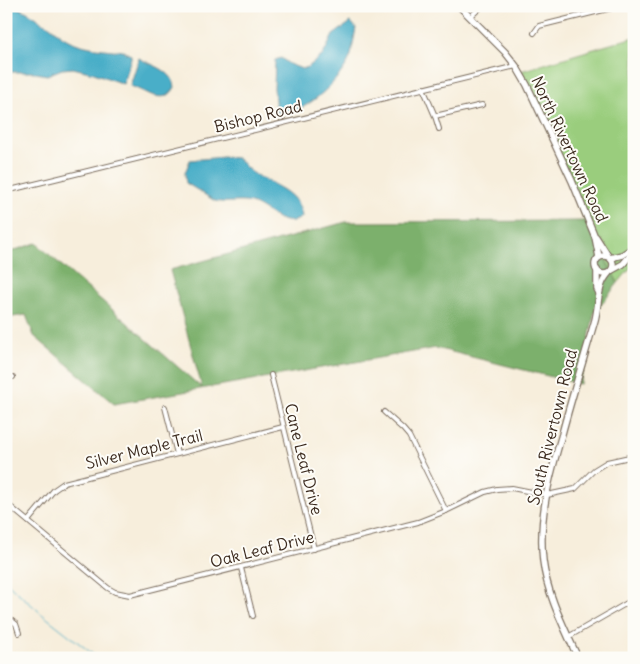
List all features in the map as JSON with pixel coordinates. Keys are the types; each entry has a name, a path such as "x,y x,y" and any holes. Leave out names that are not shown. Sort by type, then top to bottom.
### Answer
{"main road":[{"name":"North Rivertown Road","path":"459,6 505,52 516,66 541,113 595,237 609,257"},
{"name":"North Rivertown Road","path":"595,237 599,257"},
{"path":"599,294 595,265 599,257 622,255 634,249"},
{"path":"597,270 602,274 610,272 622,264 634,249"},
{"path":"599,294 602,282 614,265 609,257"},
{"name":"South Rivertown Road","path":"578,658 554,605 543,562 543,535 546,495 595,318 599,294"}],"street":[{"path":"470,17 482,6"},
{"path":"534,33 539,26 620,6"},
{"name":"Bishop Road","path":"6,191 516,66"},
{"path":"423,88 436,116 439,129"},
{"path":"436,116 482,106"},
{"name":"Cane Leaf Drive","path":"271,375 282,427 314,549"},
{"path":"6,378 13,377"},
{"path":"165,407 177,454"},
{"path":"384,412 403,428 409,436 446,511"},
{"name":"Silver Maple Trail","path":"28,521 54,490 64,483 282,427"},
{"path":"546,495 575,489 594,470 607,462 634,456"},
{"name":"Oak Leaf Drive","path":"6,503 108,588 122,594 137,594 418,522 497,488 512,488 546,495"},
{"path":"241,568 253,616"},
{"path":"568,637 634,599"},
{"path":"6,616 16,624 19,634"}],"green space":[{"path":"634,37 634,264 618,283 585,221 557,145 521,71"},
{"path":"585,221 618,283 594,314 580,384 436,348 114,404 34,336 26,315 6,318 6,253 36,243 202,388 170,270 346,222"}],"water":[{"path":"6,6 29,13 63,37 77,44 123,51 131,55 123,84 94,73 73,68 62,69 47,75 31,72 9,72 6,69"},
{"path":"351,22 356,28 351,55 347,64 331,85 309,104 286,113 276,113 274,88 275,60 281,58 289,64 302,69 308,67 323,55 333,35"},
{"path":"139,58 161,69 170,76 175,87 171,93 161,97 155,96 130,86"},
{"path":"224,157 237,158 255,174 288,193 300,207 302,217 295,221 282,220 251,203 215,201 186,183 185,173 190,160"}],"waterway":[{"path":"6,582 43,615 98,658"}]}
